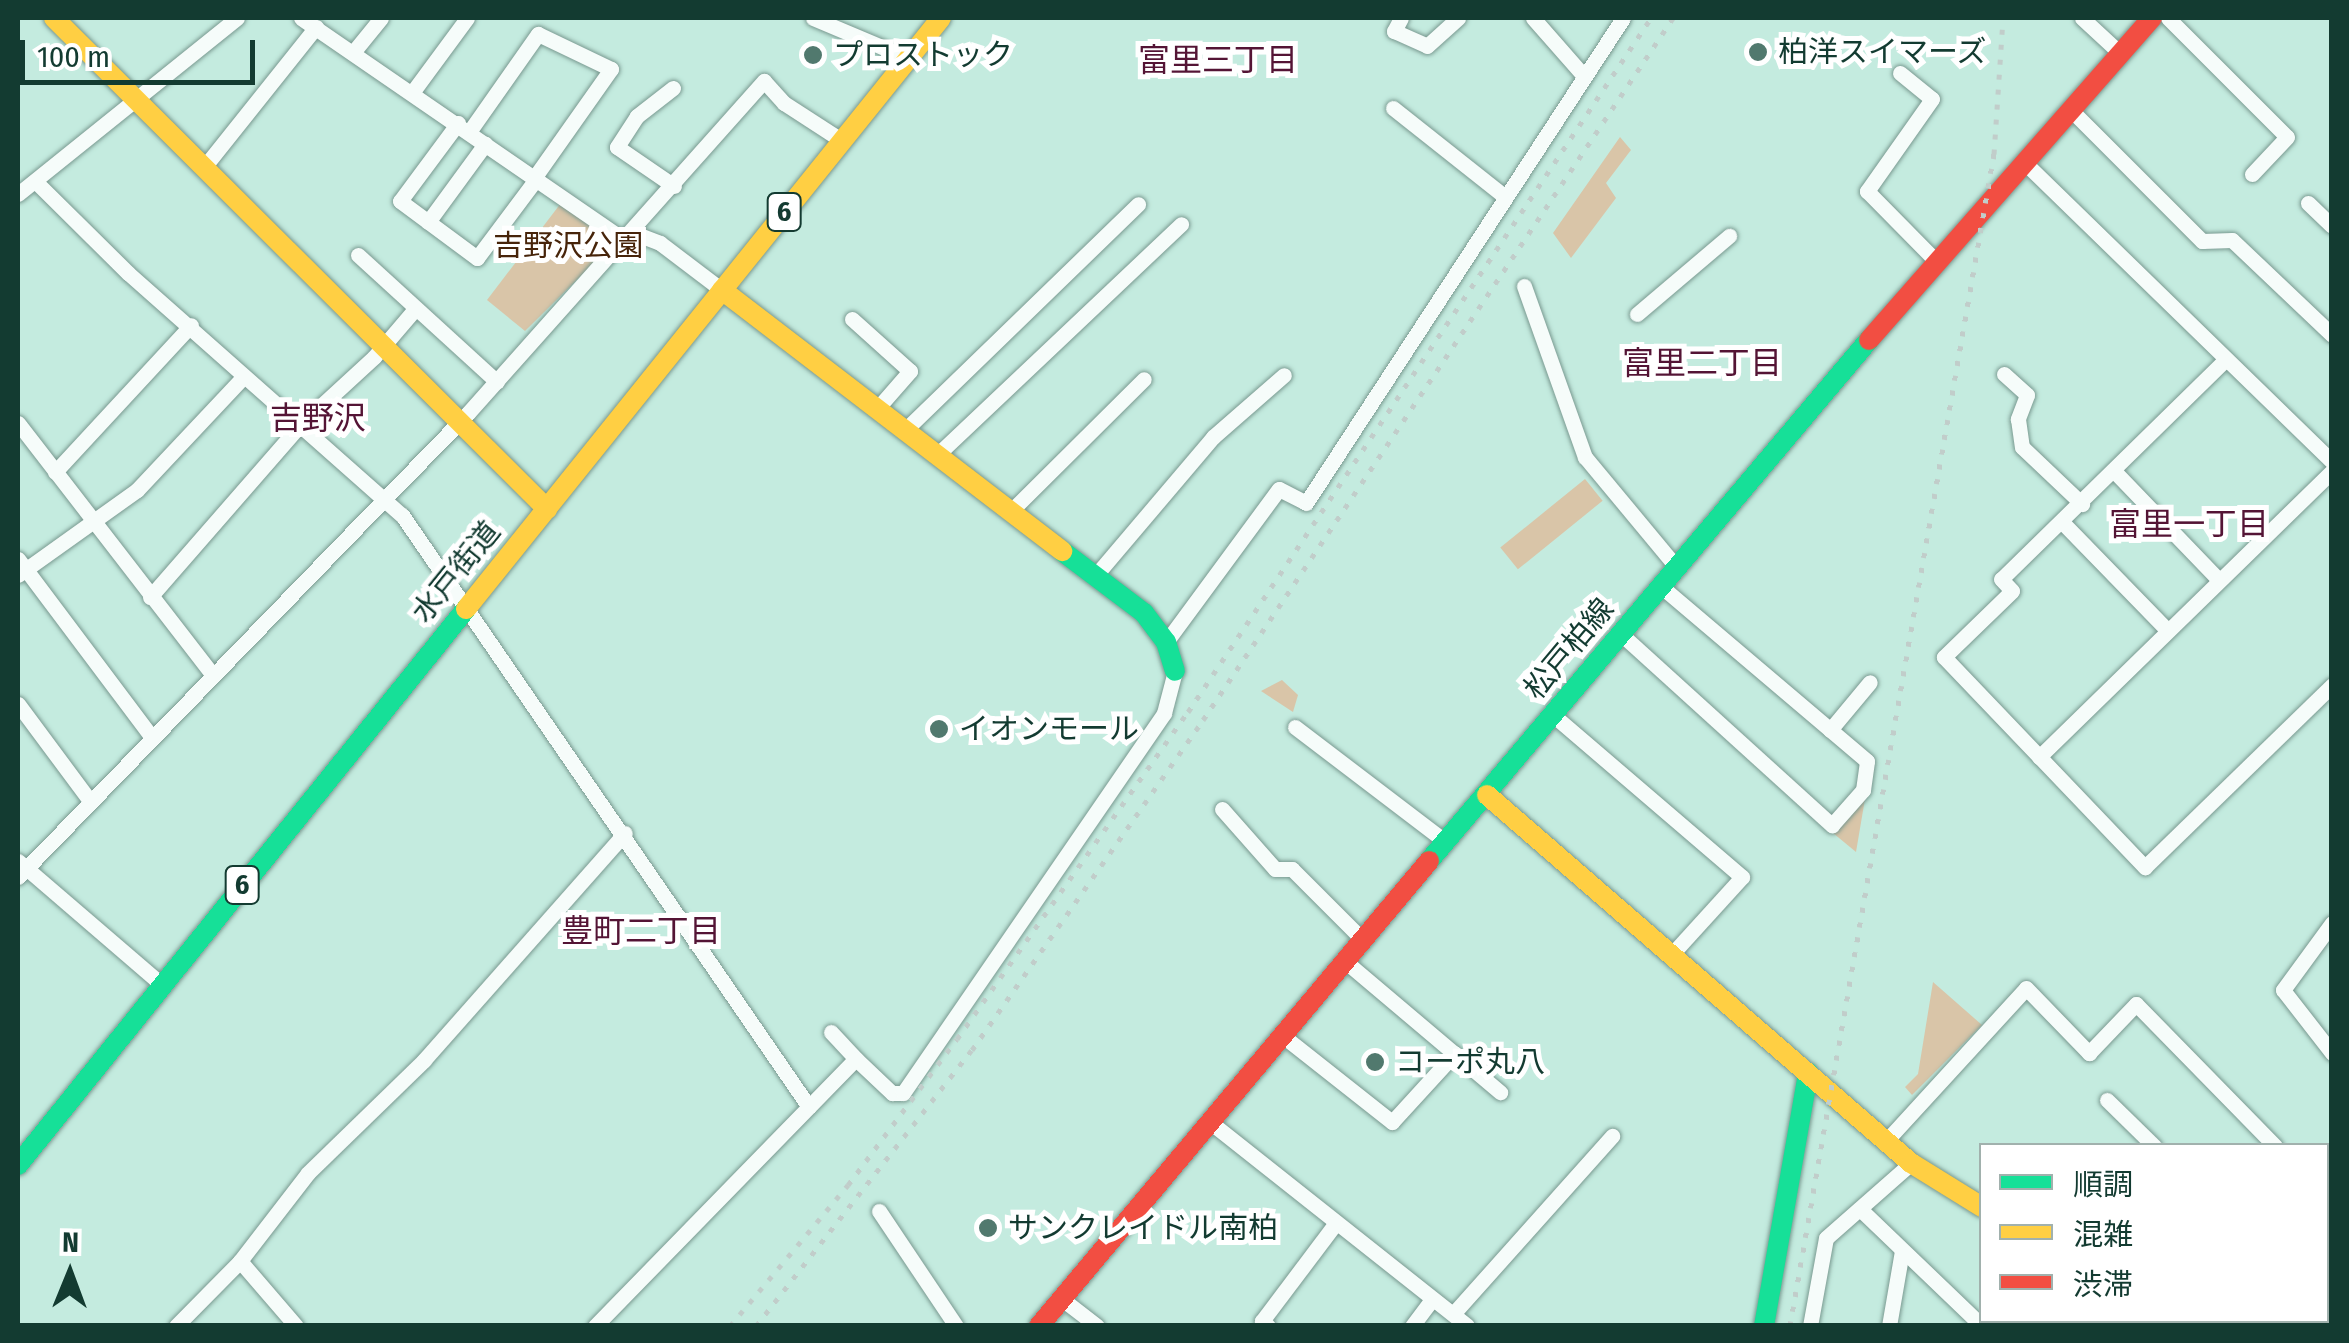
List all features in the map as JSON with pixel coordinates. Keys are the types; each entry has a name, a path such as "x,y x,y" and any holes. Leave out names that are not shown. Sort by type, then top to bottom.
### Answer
{"main road":[{"path":"54,18 205,166 382,349 547,509"},
{"name":"水戸街道","path":"18,1165 941,18"},
{"name":"松戸柏線","path":"1038,1326 1937,262 2152,18"},
{"path":"722,290 1144,613 1166,642 1174,671"},
{"path":"1487,795 1911,1162 1979,1205"},
{"path":"1764,1326 1808,1074"}],"street":[{"path":"18,194 237,18"},
{"path":"301,18 414,90 535,179 628,236 660,244 722,290"},
{"path":"355,50 381,18"},
{"path":"414,90 467,18"},
{"path":"813,18 908,58"},
{"path":"1401,18 1394,30 1427,46 1458,18"},
{"path":"1533,18 1584,76"},
{"path":"1166,642 1279,489 1306,503 1623,18"},
{"path":"2082,18 2120,54"},
{"path":"2168,18 2288,136 2252,174"},
{"path":"205,166 316,26"},
{"path":"538,34 610,69 477,258 400,201 463,127 538,34"},
{"path":"1900,73 1932,99 1867,191 1937,262"},
{"path":"162,984 20,870 497,382 764,81 784,103 842,140"},
{"path":"674,88 637,116 617,147 674,186"},
{"path":"1393,108 1504,196"},
{"path":"2072,111 2202,241 2232,240 2332,334"},
{"path":"428,222 485,144"},
{"path":"2025,163 2332,462"},
{"path":"35,181 243,377 382,498 467,604 809,1108"},
{"path":"2308,203 2332,226"},
{"path":"904,431 1138,204"},
{"path":"937,455 1181,224"},
{"path":"1637,314 1730,236"},
{"path":"358,256 497,382"},
{"path":"1524,286 1585,458 1677,568"},
{"path":"150,597 299,426 382,349 414,309"},
{"path":"852,319 910,371 876,410"},
{"path":"55,472 191,326"},
{"path":"2225,360 2115,472 2001,579 2012,590 1944,658 2145,868 2332,685"},
{"path":"2004,374 2027,395 2018,419 2022,447 2082,504"},
{"path":"1096,575 1214,437 1284,375"},
{"path":"151,736 20,568 137,490 243,377"},
{"path":"1012,510 1144,379"},
{"path":"18,423 213,675"},
{"path":"2039,757 2332,471"},
{"path":"2115,472 2218,579"},
{"path":"2062,523 2168,630"},
{"path":"1621,634 1832,825 1863,790 1868,761 1662,587"},
{"path":"830,1032 892,1093 903,1094 1164,713 1174,671"},
{"path":"1830,730 1870,682"},
{"path":"18,704 90,801"},
{"path":"1552,715 1742,876 1671,955"},
{"path":"1294,727 1446,842"},
{"path":"1222,808 1275,869 1292,869 1363,940"},
{"path":"176,1326 240,1261 308,1173 424,1060 624,833"},
{"path":"2332,923 2283,990 2332,1053"},
{"path":"1346,962 1500,1092"},
{"path":"1886,1140 2026,988 2089,1053 2136,1004 2272,1143"},
{"path":"1283,1036 1392,1122 1456,1053"},
{"path":"595,1326 856,1059"},
{"path":"2106,1100 2151,1143"},
{"path":"1210,1122 1467,1326"},
{"path":"1453,1314 1612,1136"},
{"path":"1810,1326 1826,1238 1911,1162"},
{"path":"1860,1209 1979,1324"},
{"path":"880,1211 956,1326"},
{"path":"1268,1326 1262,1321 1335,1224"},
{"path":"1889,1326 1902,1250"},
{"path":"240,1261 296,1326"},
{"path":"1062,1299 1098,1326"},
{"path":"1412,1326 1432,1300"}],"green space":[{"path":"1620,137 1631,150 1606,183 1616,198 1571,258 1553,233"},
{"name":"吉野沢公園","path":"561,203 608,234 610,247 525,331 487,300"},
{"path":"1585,479 1603,501 1518,569 1500,548"},
{"path":"1282,680 1298,695 1293,712 1261,691"},
{"path":"1866,793 1856,852 1833,833"},
{"path":"1933,982 1982,1025 1912,1095 1905,1087 1918,1074"}],"railway":[{"path":"730,1326 848,1185 957,1039 1188,712 1651,18"},
{"path":"756,1326 972,1050 1203,720 1673,18"},
{"path":"1790,1326 1994,154 2003,18"}],"traffic: fast":[{"path":"1429,861 1869,340"},
{"path":"1062,551 1144,613 1166,642 1175,671"},
{"path":"18,1165 466,609"},
{"path":"1764,1326 1808,1073"}],"traffic: slow":[{"path":"54,18 547,509"},
{"path":"466,609 941,18"},
{"path":"722,290 1062,551"},
{"path":"1487,795 1911,1163 1979,1205"}],"traffic: jam":[{"path":"1869,340 2152,18"},
{"path":"1039,1326 1429,861"}],"place":[{"name":"柏洋スイマーズ","path":"1758,52"},
{"name":"プロストック","path":"813,55"},
{"name":"イオンモール","path":"939,729"},
{"name":"コーポ丸八","path":"1375,1062"},
{"name":"サンクレイドル南柏","path":"988,1228"}],"district":[{"name":"富里三丁目","path":"1218,60"},
{"name":"富里二丁目","path":"1702,363"},
{"name":"吉野沢","path":"318,418"},
{"name":"富里一丁目","path":"2189,524"},
{"name":"豊町二丁目","path":"641,931"}]}
